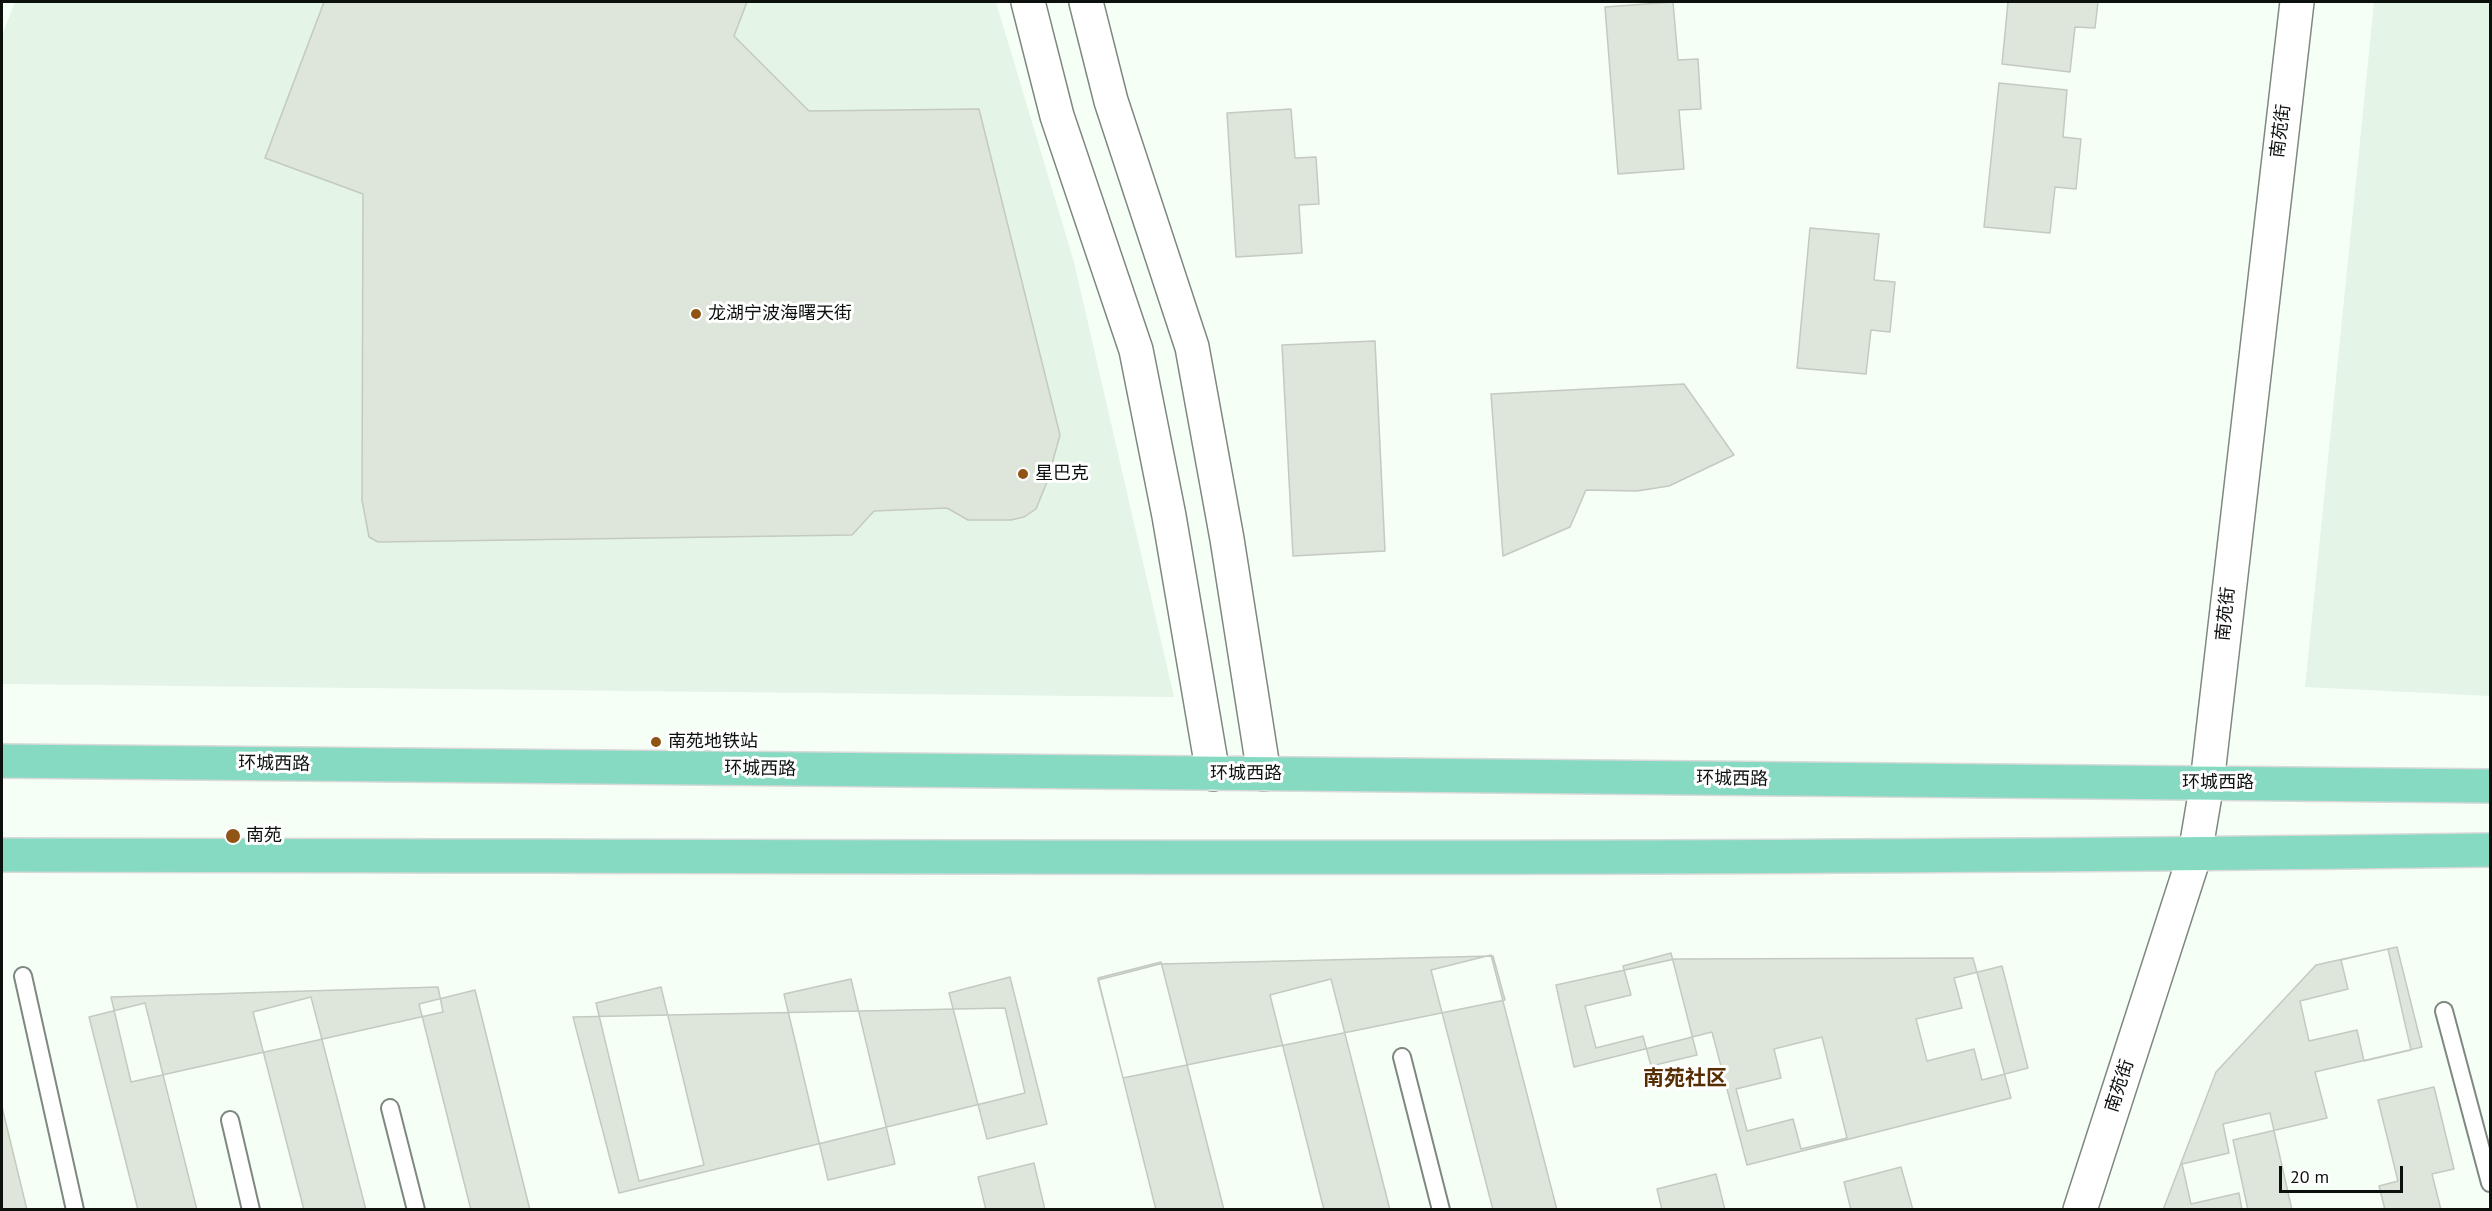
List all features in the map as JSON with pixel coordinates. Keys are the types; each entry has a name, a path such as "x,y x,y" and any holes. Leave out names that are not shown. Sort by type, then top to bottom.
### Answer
{"main road":[{"name":"环城西路","path":"2,761 2490,786"},
{"path":"2,855 1212,857 2195,854 2490,850"}],"street":[{"path":"1028,2 1058,116 1136,350 1169,516 1213,774"},
{"path":"1086,2 1111,101 1192,347 1227,539 1264,774"},
{"name":"南苑街","path":"2080,1209 2195,854 2207,783 2297,2"}],"lane":[{"path":"23,976 75,1209"},
{"path":"2444,1011 2490,1184"},
{"path":"1402,1057 1441,1209"},
{"path":"390,1108 416,1209"},
{"path":"230,1120 251,1209"}],"shaded area":[{"path":"15,2 996,2 1074,262 1174,697 2,684 2,35"},
{"path":"2374,2 2490,2 2490,696 2305,687"}],"building":[{"name":"龙湖宁波海曙天街","path":"324,2 747,2 734,36 809,111 979,109 1060,435 1047,482 1036,509 1024,517 1011,520 968,520 947,508 874,511 852,535 378,542 369,537 362,500 363,194 265,158"},
{"path":"1673,2 1678,60 1698,59 1701,109 1679,110 1684,169 1618,174 1605,7"},
{"path":"2008,2 2098,2 2095,28 2075,27 2070,72 2002,64"},
{"path":"1999,83 2067,90 2063,137 2081,139 2076,189 2055,187 2050,233 1984,227"},
{"path":"1291,109 1295,158 1316,157 1319,204 1299,205 1302,253 1236,257 1227,113"},
{"path":"1810,228 1879,234 1874,280 1895,282 1890,332 1871,330 1866,374 1797,368"},
{"path":"1375,341 1385,551 1293,556 1282,345"},
{"path":"1684,384 1734,455 1669,486 1637,491 1586,490 1570,527 1503,556 1491,394"},
{"path":"2397,947 2422,1047 2315,1072 2327,1118 2233,1140 2248,1210 2163,1210 2216,1072 2316,965"},
{"path":"2388,949 2411,1050 2364,1061 2357,1030 2309,1041 2300,1001 2348,989 2341,960"},
{"path":"1671,953 1697,1055 1651,1066 1643,1036 1596,1048 1585,1006 1631,995 1623,966"},
{"path":"1491,955 1557,1210 1493,1210 1431,970"},
{"path":"1493,956 1505,1000 1123,1078 1098,980 1160,964"},
{"path":"1973,958 2011,1098 1747,1165 1712,1032 1574,1067 1556,985 1675,959"},
{"path":"1161,962 1224,1210 1156,1210 1098,978"},
{"path":"2002,966 2028,1068 1982,1080 1974,1049 1927,1061 1916,1019 1962,1008 1954,978"},
{"path":"1010,977 1047,1124 987,1139 949,993"},
{"path":"851,979 895,1164 828,1180 784,994"},
{"path":"1331,979 1390,1210 1324,1210 1270,995"},
{"path":"438,987 443,1012 131,1082 111,997"},
{"path":"661,987 704,1165 639,1181 596,1003"},
{"path":"475,990 530,1210 471,1210 419,1004"},
{"path":"311,997 366,1210 304,1210 253,1012"},
{"path":"145,1003 197,1210 138,1210 89,1017"},
{"path":"1005,1008 1025,1093 619,1193 573,1017"},
{"path":"1822,1037 1847,1138 1801,1149 1793,1119 1747,1131 1736,1089 1781,1078 1774,1049"},
{"path":"2434,1087 2454,1169 2432,1174 2441,1210 2385,1210 2379,1186 2398,1181 2378,1100"},
{"path":"2,1107 27,1210 2,1210"},
{"path":"2270,1113 2292,1210 2242,1210 2239,1193 2191,1204 2182,1164 2229,1153 2223,1124"},
{"path":"1034,1163 1045,1210 986,1210 978,1177"},
{"path":"1901,1167 1913,1210 1851,1210 1844,1182"},
{"path":"1716,1174 1725,1210 1662,1210 1657,1189"}],"place":[{"name":"龙湖宁波海曙天街","path":"696,314"},
{"name":"星巴克","path":"1023,474"},
{"name":"南苑地铁站","path":"656,742"},
{"name":"南苑","path":"233,836"}],"district":[{"name":"南苑社区","path":"1685,1079"}]}
